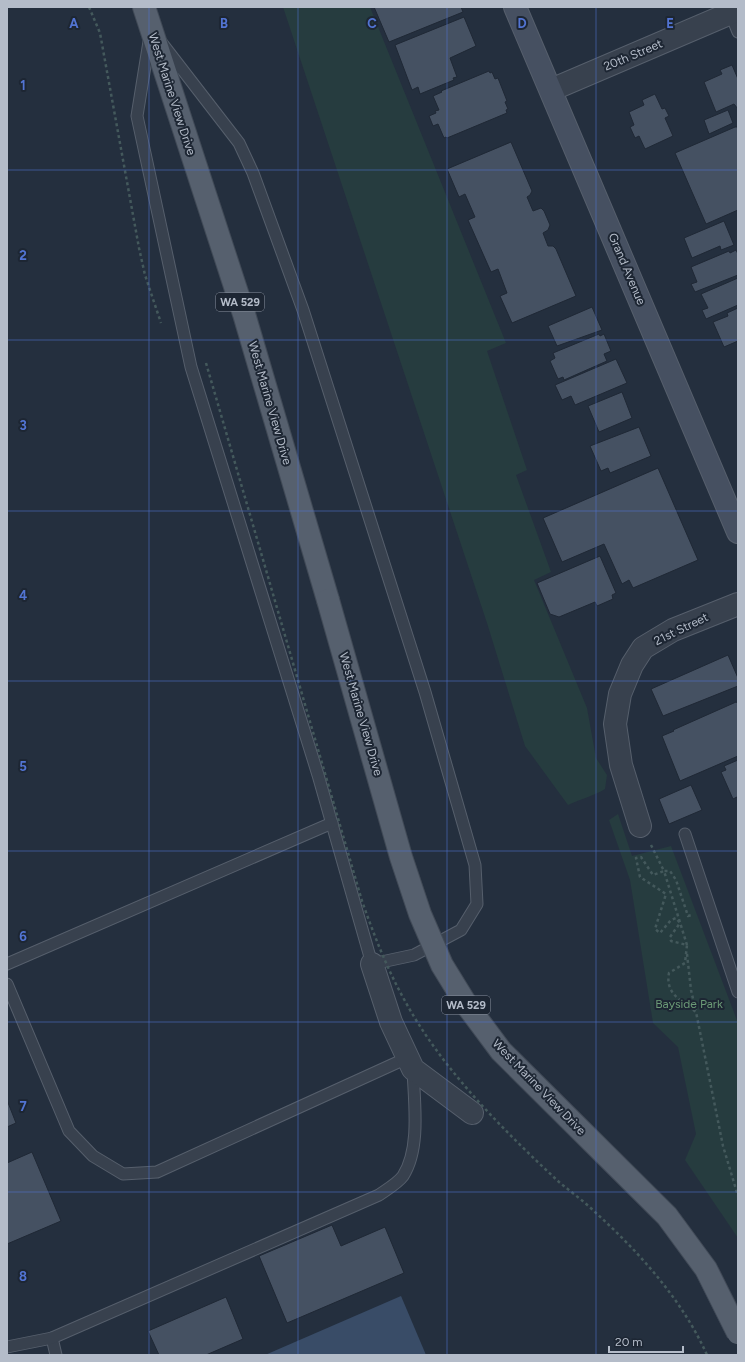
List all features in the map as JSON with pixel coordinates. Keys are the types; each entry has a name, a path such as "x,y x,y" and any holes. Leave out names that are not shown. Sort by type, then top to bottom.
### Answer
{"main road":[{"name":"West Marine View Drive","path":"144,7 244,314 328,600 401,857 420,914 442,965 466,1004 500,1051 667,1216 706,1269 738,1333"}],"street":[{"name":"Grand Avenue","path":"515,7 738,532"},
{"name":"20th Street","path":"551,90 733,16"},
{"name":"21st Street","path":"640,826 621,765 615,724 620,694 632,665 643,648 673,630 738,604"},
{"path":"372,964 391,1022 410,1063 472,1113"}],"lane":[{"path":"151,29 239,143 253,173 306,318 425,692 475,865 477,904 461,930 414,955 372,964 332,823 191,366 137,116 151,29"},
{"path":"7,964 332,823"},
{"path":"685,834 738,992"},
{"path":"7,984 69,1131 93,1156 123,1174 157,1172 410,1063 414,1128 412,1154 403,1177 379,1195 52,1338 7,1347"},
{"path":"52,1338 56,1355"}],"path":[{"path":"89,7 100,33 145,275 162,326"},
{"path":"640,826 664,871 687,945 691,990 719,1131 730,1175 738,1196"},
{"path":"680,923 676,918 670,920 660,933 655,929 666,894 640,877 636,858 641,857 653,875 664,871 670,871 676,880 688,916"},
{"path":"680,923 670,937 671,941 687,945"},
{"path":"687,945 685,963 669,972 667,984 672,993 696,1012"}],"green space":[{"path":"283,7 370,7 506,343 487,351 527,470 516,475 551,572 534,580 587,708 596,758 607,775 605,789 568,805 525,746 487,623"},
{"name":"Bayside Park","path":"618,814 632,856 671,846 738,1023 738,1238 685,1160 696,1134 678,1047 653,1023 630,880 609,820"}],"water":[{"path":"401,1296 426,1355 265,1355"}],"building":[{"path":"374,7 461,7 463,12 389,42"},
{"path":"464,17 476,46 450,58 457,77 453,78 454,80 420,94 418,87 412,90 395,45"},
{"path":"732,65 738,79 738,109 734,104 716,112 704,82 722,74 720,70"},
{"path":"489,71 490,73 492,72 495,79 498,78 507,101 505,102 508,109 506,110 507,113 444,138 438,124 433,126 429,116 436,113 435,111 439,110 433,96 442,92 441,91"},
{"path":"655,94 662,109 665,108 669,116 665,118 673,136 645,149 639,136 635,138 630,127 634,125 629,112 644,105 642,100"},
{"path":"728,110 733,123 709,134 704,120"},
{"path":"738,127 738,210 706,224 675,153"},
{"path":"511,142 532,191 527,197 533,211 541,208 544,211 550,225 548,230 543,233 548,246 553,246 556,249 576,296 512,323 500,296 507,293 498,269 491,272 468,220 475,217 465,194 459,197 447,169"},
{"path":"724,221 734,245 721,250 720,246 692,258 684,238"},
{"path":"736,250 738,254 738,275 695,292 691,284 697,282 691,267 729,251 730,253"},
{"path":"738,278 738,305 706,319 702,310 708,308 701,294"},
{"path":"592,307 602,330 557,346 548,326"},
{"path":"738,308 738,341 724,347 713,322 728,316 727,313"},
{"path":"599,334 600,336 604,334 611,351 604,354 607,361 564,380 563,377 558,379 550,361 555,358 553,353"},
{"path":"616,359 627,383 575,405 571,396 562,400 555,385"},
{"path":"622,392 632,418 599,432 588,406"},
{"path":"639,427 651,456 610,473 608,468 601,471 590,446"},
{"path":"658,468 698,560 633,588 629,580 622,584 604,544 562,562 543,518"},
{"path":"600,556 616,593 612,595 613,599 597,606 595,602 559,617 550,614 537,583"},
{"path":"728,655 738,678 738,686 663,716 651,689"},
{"path":"736,702 738,703 738,756 680,781 662,736"},
{"path":"738,760 738,799 737,797 733,799 721,772 726,770 724,766"},
{"path":"691,785 702,810 669,824 659,799"},
{"path":"7,1100 16,1123 7,1127"},
{"path":"32,1152 61,1221 7,1244 7,1163"},
{"path":"332,1225 341,1246 385,1227 404,1273 287,1323 259,1256"},
{"path":"226,1297 243,1339 206,1355 159,1355 148,1331"}]}
